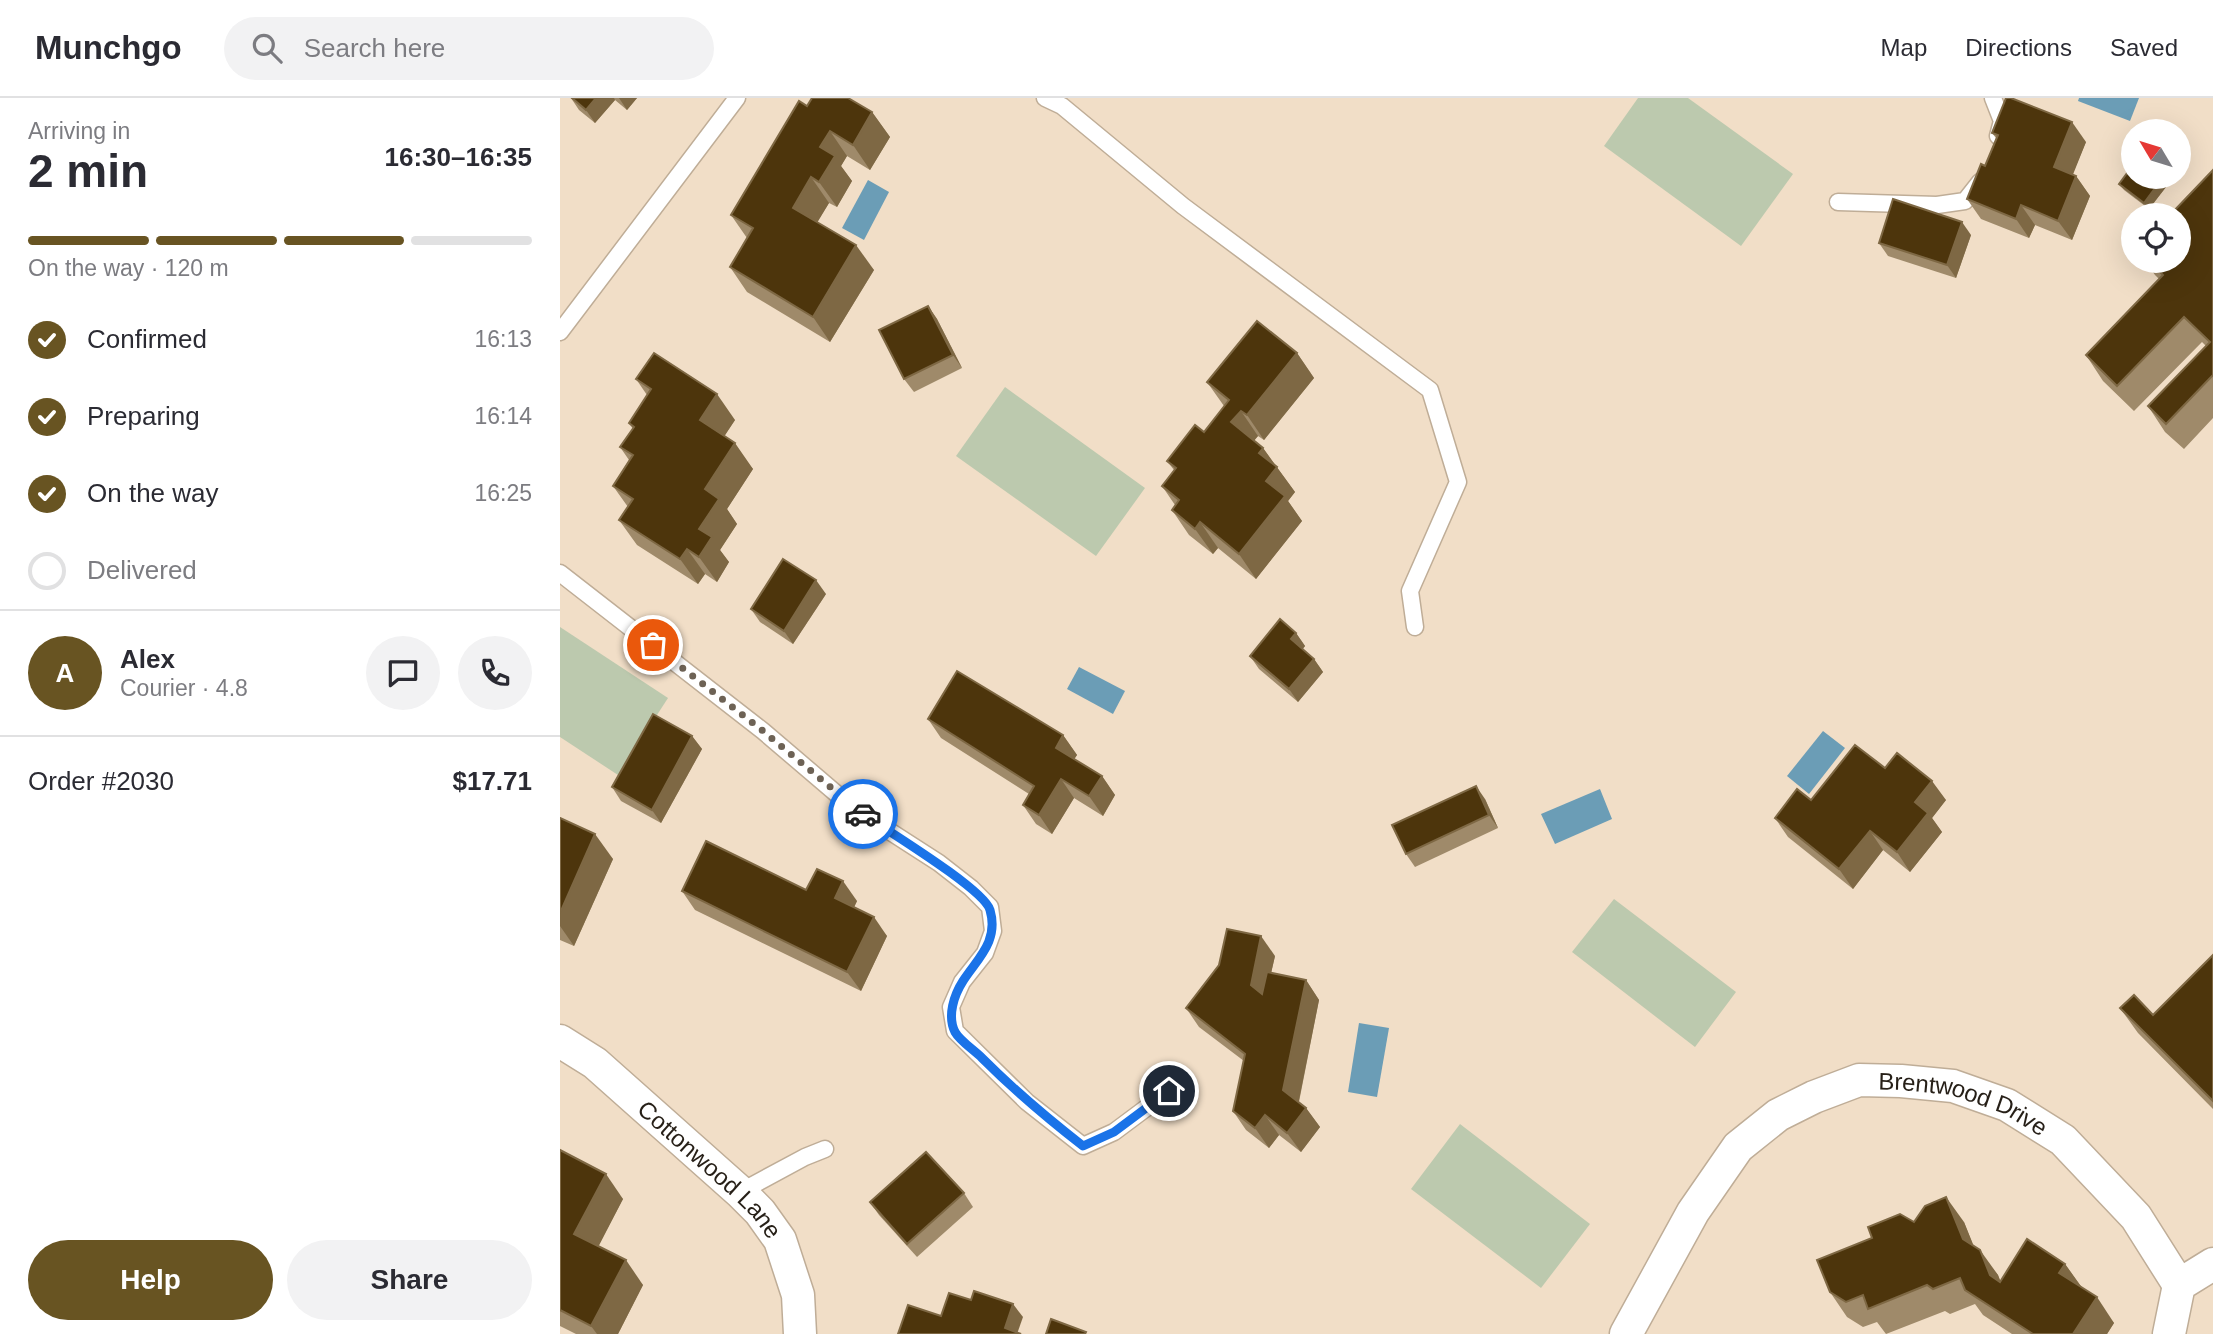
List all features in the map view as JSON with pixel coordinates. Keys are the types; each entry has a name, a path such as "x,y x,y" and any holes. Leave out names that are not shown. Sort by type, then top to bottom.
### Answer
{"street":[{"name":"Cottonwood Lane","path":"560,1041 594,1063 760,1212 780,1240 798,1294 800,1334"},
{"name":"Brentwood Drive","path":"1626,1334 1693,1212 1738,1147 1778,1115 1814,1097 1859,1080 1953,1086 2007,1105 2063,1140 2136,1217 2179,1285"},
{"path":"2168,1334 2179,1285 2213,1264"}],"lane":[{"path":"560,332 737,98"},
{"path":"1045,98 1062,106 1183,206 1430,390 1458,482 1410,591 1415,627"},
{"path":"1993,98 2002,121 1995,146"},
{"path":"1838,202 1937,205 1965,201 1988,171"},
{"path":"560,573 763,731 852,807 939,863 990,907 993,931 985,953 962,982 951,1007 955,1031 1027,1102 1083,1146 1114,1132 1169,1091"},
{"path":"740,1192 825,1149"}],"green space":[{"path":"1638,98 1688,98 1793,174 1741,246 1604,146"},
{"path":"1005,387 1145,488 1096,556 956,456"},
{"path":"560,627 668,698 618,775 560,737"},
{"path":"1614,899 1736,992 1695,1047 1572,952"},
{"path":"1460,1124 1590,1224 1541,1288 1411,1189"}],"water":[{"path":"2079,98 2139,98 2131,119 2078,101"},
{"path":"868,180 889,192 864,240 842,228"},
{"path":"1079,667 1125,691 1113,714 1067,689"},
{"path":"1823,731 1845,748 1809,794 1787,776"},
{"path":"1600,789 1612,819 1555,844 1541,814"},
{"path":"1359,1023 1389,1028 1377,1097 1348,1092"}],"building":[{"path":"572,98 596,98 586,110"},
{"path":"812,98 848,98 872,112 853,145 830,131 820,147 835,156 819,182 811,177 793,208 856,245 813,317 730,267 753,228 731,215 799,101 807,106"},
{"path":"2006,98 2072,122 2054,167 2076,176 2058,221 2021,205 2016,219 1967,199 1981,164 1985,166 1998,135 1992,133"},
{"path":"2213,170 2213,375 2166,424 2148,406 2210,342 2184,317 2117,386 2086,355 2163,275 2161,273 2191,273 2191,203 2181,203"},
{"path":"2126,189 2154,189 2144,203"},
{"path":"1893,199 1962,222 1947,265 1879,243"},
{"path":"928,306 953,355 904,379 879,330"},
{"path":"1257,321 1297,353 1247,415 1241,411 1231,422 1263,448 1259,453 1277,467 1266,481 1285,496 1239,554 1200,522 1195,529 1172,510 1179,500 1162,486 1176,468 1167,461 1195,425 1204,432 1229,400 1207,382"},
{"path":"654,353 717,394 700,420 735,443 705,489 719,499 699,529 712,537 699,557 687,549 680,559 619,520 633,499 613,486 633,455 620,447 634,427 629,423 651,389 636,379"},
{"path":"783,559 816,580 784,631 751,609"},
{"path":"1280,619 1296,633 1291,639 1314,659 1289,689 1250,656"},
{"path":"957,671 1063,735 1056,748 1102,776 1089,796 1061,779 1039,815 1023,805 1034,786 928,719"},
{"path":"653,714 692,736 652,810 612,787"},
{"path":"1855,745 1885,768 1897,753 1932,781 1915,802 1928,813 1897,852 1870,831 1839,869 1775,818 1797,789 1811,800"},
{"path":"1476,786 1489,815 1406,854 1392,825"},
{"path":"560,818 595,834 560,913"},
{"path":"706,841 806,890 817,869 843,881 835,898 874,917 847,972 682,891"},
{"path":"1227,929 1261,936 1251,985 1262,994 1267,972 1306,980 1283,1090 1306,1108 1287,1133 1265,1115 1255,1128 1233,1111 1245,1054 1186,1008 1219,965"},
{"path":"2213,955 2213,1101 2120,1008 2134,995 2153,1015"},
{"path":"560,1150 606,1174 574,1234 626,1260 591,1326 560,1310"},
{"path":"926,1152 964,1193 907,1244 870,1202"},
{"path":"1946,1197 1963,1239 1980,1250 1990,1275 2000,1282 2027,1239 2065,1264 2059,1273 2097,1297 2073,1334 2033,1334 1965,1290 1960,1278 1933,1289 1927,1285 1868,1309 1863,1295 1846,1302 1830,1292 1817,1260 1872,1238 1868,1227 1900,1214 1914,1222 1925,1206"},
{"path":"974,1291 1013,1304 1005,1328 1021,1334 898,1334 908,1305 941,1316 949,1293 971,1300"},
{"path":"1051,1319 1086,1332 1046,1334"}],"way so far":[{"path":"653,645 863,814"}],"route":[{"path":"863,814 939,863 990,907 993,931 985,953 962,982 951,1007 955,1031 1027,1102 1083,1146 1114,1132 1169,1091"}]}
